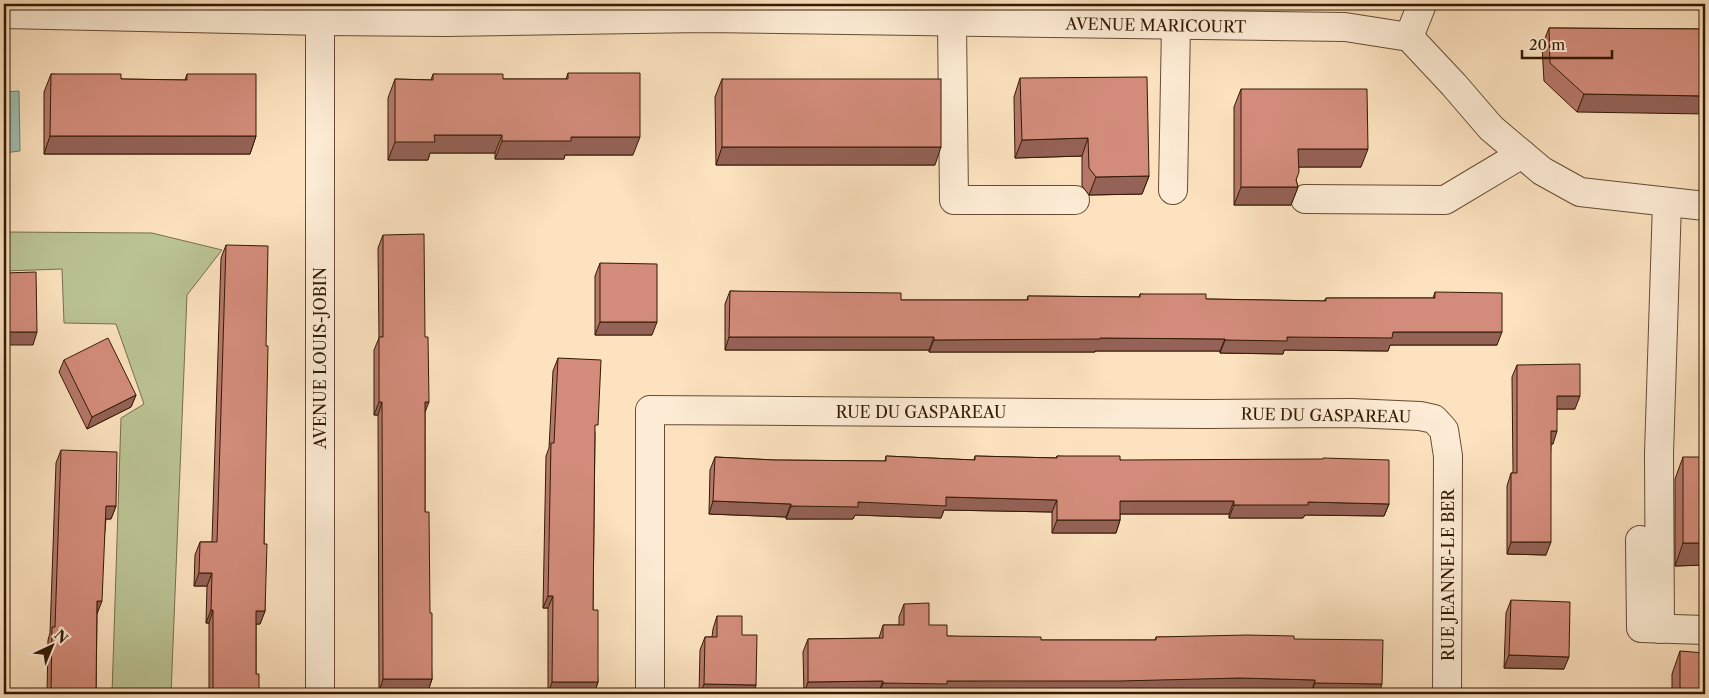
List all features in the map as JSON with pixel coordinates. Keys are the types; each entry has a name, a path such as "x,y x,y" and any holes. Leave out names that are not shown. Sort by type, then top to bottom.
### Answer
{"street":[{"path":"4,4 4,14"},
{"path":"1422,4 1409,37 1491,128 1542,171 1580,192 1705,206"},
{"name":"AVENUE MARICOURT","path":"4,14 320,12 446,22 703,11 899,13 952,23 1176,25 1262,15 1409,37"},
{"name":"AVENUE LOUIS-JOBIN","path":"320,12 320,694"},
{"path":"952,23 954,200 1075,200"},
{"path":"1173,190 1176,25"},
{"path":"1305,199 1445,200 1522,154"},
{"path":"1660,628 1659,454 1667,202"},
{"name":"RUE DU GASPAREAU","path":"650,694 650,410 1206,414 1352,413 1420,416 1434,419 1444,430 1448,456"},
{"name":"RUE JEANNE-LE BER","path":"1447,694 1448,456"},
{"path":"1640,540 1641,628 1705,630"}],"green space":[{"path":"4,232 152,233 222,250 187,295 171,694 112,694 121,418 144,404 116,324 64,323 62,269 4,271"}],"shaded area":[{"path":"19,91 20,151 4,153 4,92"}],"building":[{"path":"1549,28 1705,29 1705,96 1584,94 1550,63"},
{"path":"568,73 640,73 640,137 571,137 571,141 502,141 502,135 434,135 435,142 395,142 395,79 433,80 433,74 503,74 503,79 568,79"},
{"path":"51,74 121,74 121,79 187,80 187,74 256,74 256,136 50,136"},
{"path":"1147,77 1149,176 1096,177 1089,168 1088,138 1022,140 1020,78"},
{"path":"722,79 941,79 941,147 722,147"},
{"path":"1241,89 1367,89 1368,149 1298,149 1299,172 1296,180 1298,187 1241,187"},
{"path":"424,234 425,337 428,337 429,402 425,402 425,512 429,512 432,679 383,679 382,402 379,402 379,337 383,337 383,235"},
{"path":"226,245 268,246 264,544 267,544 265,611 256,611 256,674 259,674 259,694 213,694 212,573 199,573 200,542 217,542"},
{"path":"600,263 657,264 657,322 600,322"},
{"path":"36,272 37,332 4,332 4,273"},
{"path":"730,291 901,293 901,300 1028,300 1028,296 1140,297 1140,294 1206,294 1206,299 1326,301 1326,298 1435,298 1435,292 1502,293 1502,332 1393,332 1392,338 1287,337 1287,341 1100,338 934,340 934,337 729,337"},
{"path":"108,338 136,395 92,417 64,360"},
{"path":"558,358 601,360 598,425 595,425 593,610 598,610 598,682 552,682 553,596 548,596 551,443 554,443"},
{"path":"1580,364 1580,396 1557,396 1557,431 1551,431 1551,542 1511,542 1511,473 1517,473 1517,365"},
{"path":"61,450 117,452 116,506 106,506 102,601 97,601 96,694 51,694 52,627 55,627"},
{"path":"886,456 975,460 975,456 1057,458 1057,456 1120,456 1120,460 1323,458 1389,460 1389,504 1308,502 1308,505 1234,505 1234,501 1120,501 1120,520 1057,520 1057,500 946,497 946,506 858,502 858,507 791,506 791,504 713,501 715,457 774,460 886,461"},
{"path":"1683,457 1705,457 1705,543 1683,543"},
{"path":"1511,600 1570,602 1569,657 1509,655"},
{"path":"929,603 929,625 947,625 947,636 1041,637 1041,640 1156,640 1156,637 1247,635 1294,636 1294,639 1383,640 1382,684 1315,683 1315,680 1240,678 1120,681 947,681 947,684 883,683 883,681 808,682 808,639 883,638 883,625 904,625 904,604"},
{"path":"717,616 742,616 742,635 757,635 756,685 704,684 705,637 717,637"},
{"path":"1680,651 1705,653 1705,694 1680,694"}]}
